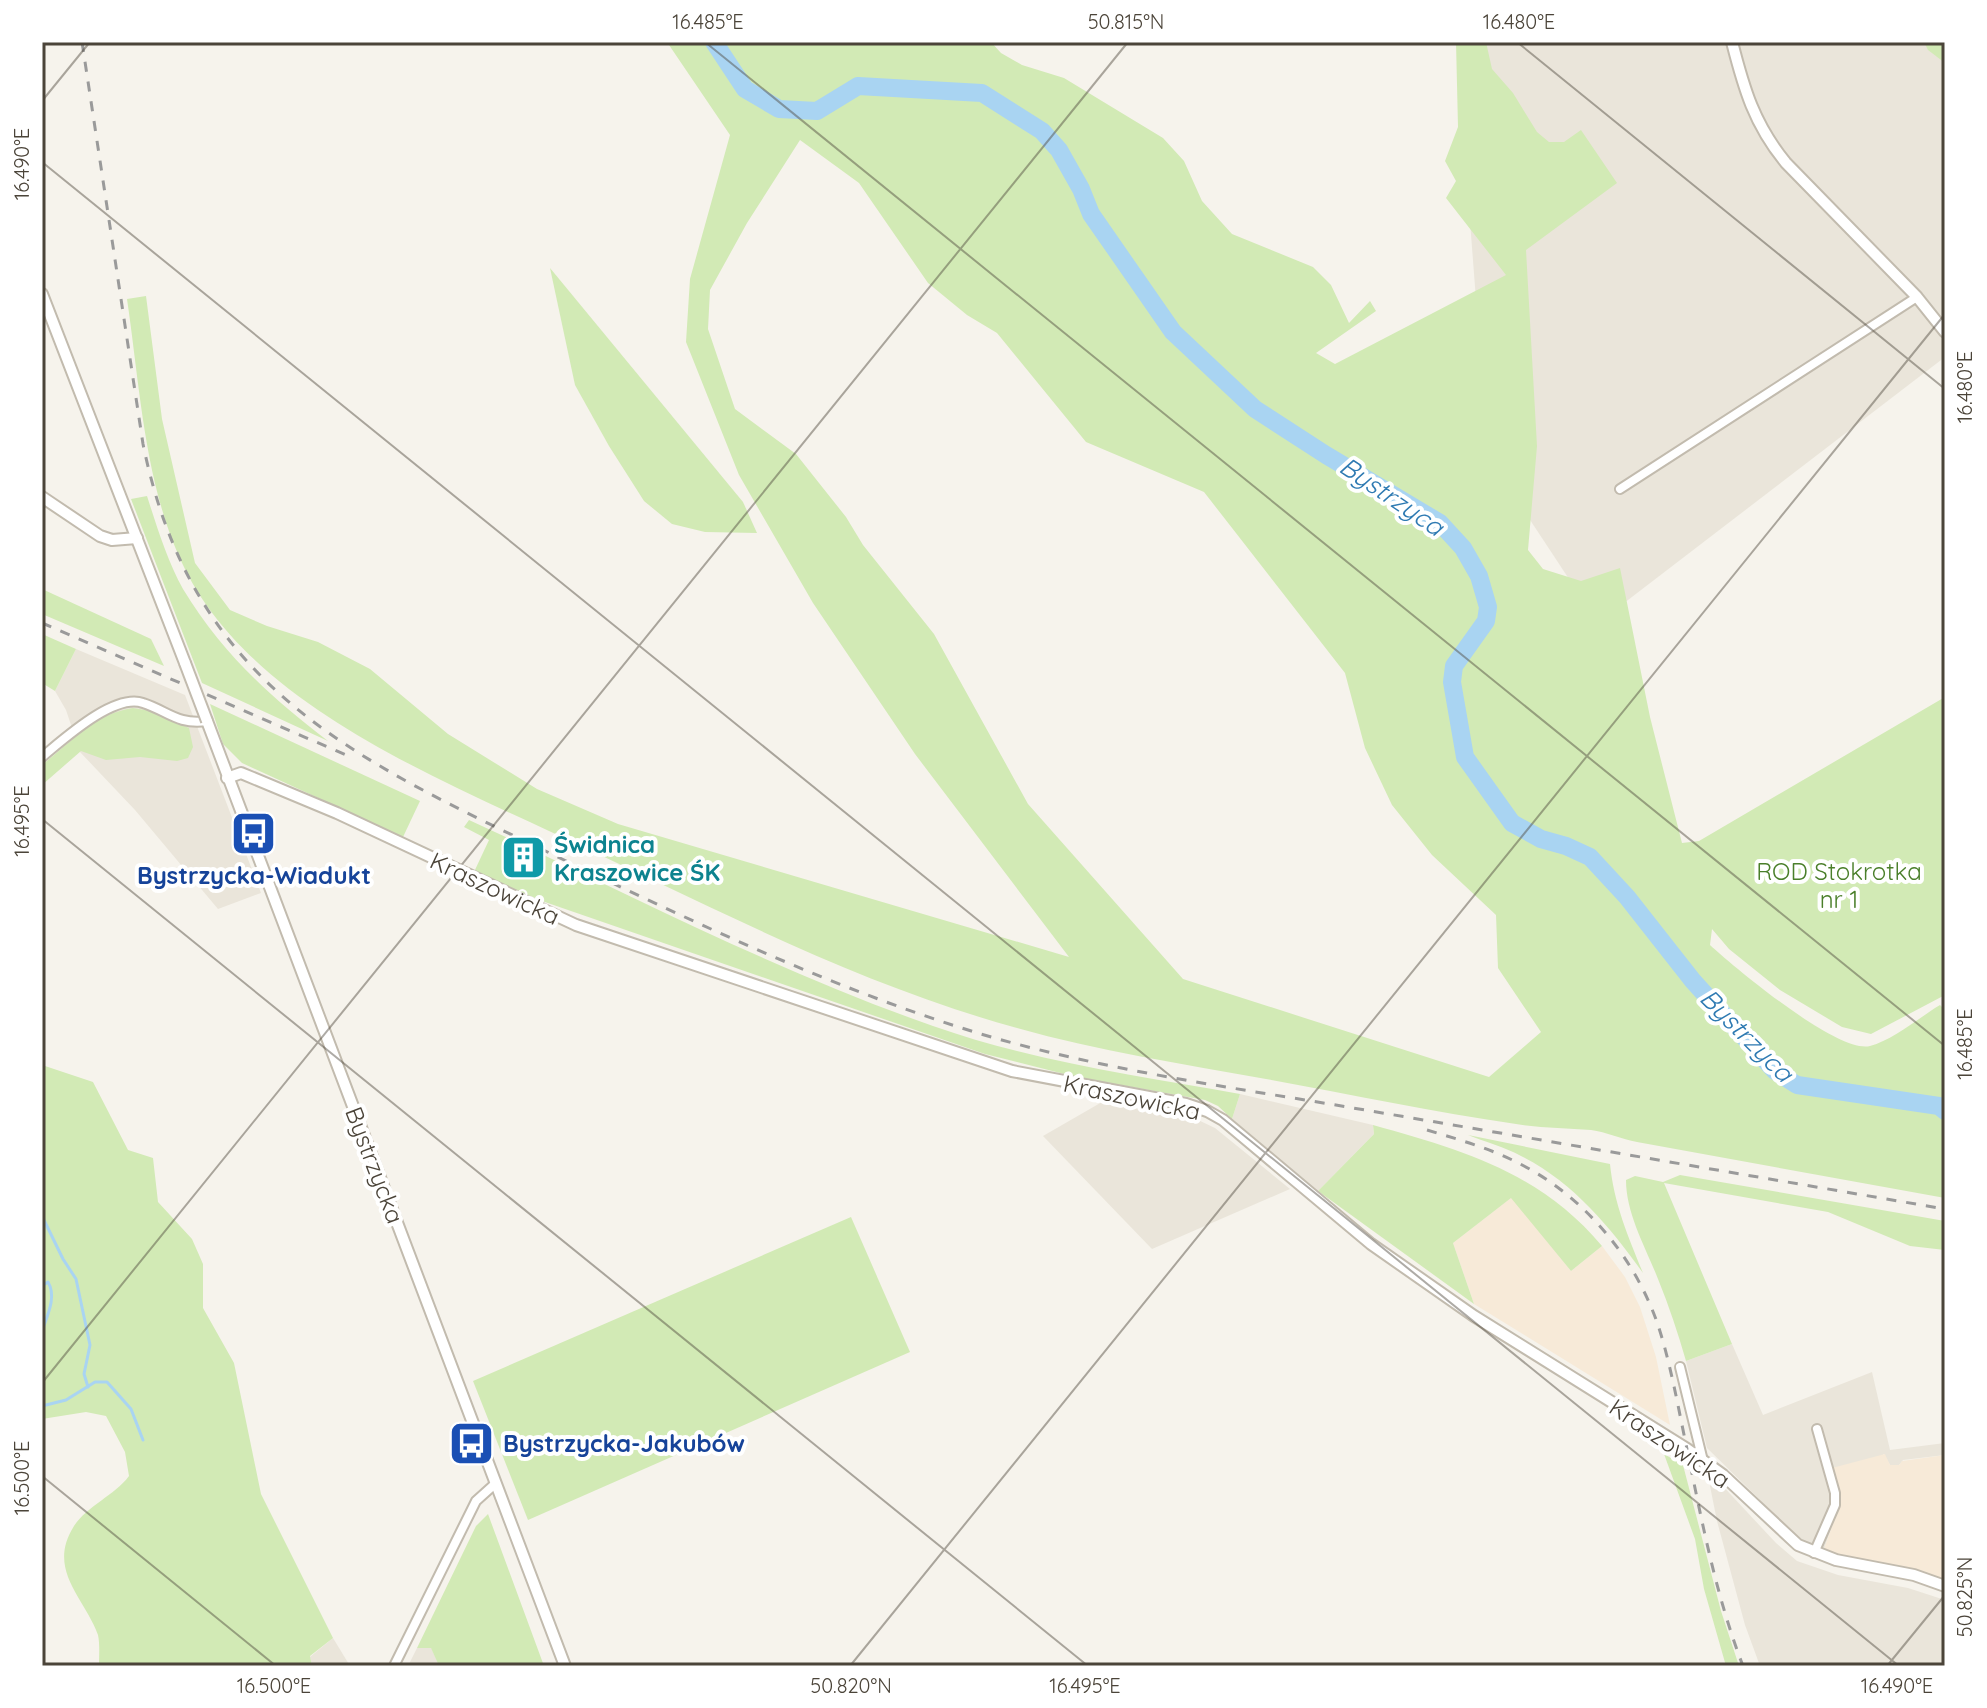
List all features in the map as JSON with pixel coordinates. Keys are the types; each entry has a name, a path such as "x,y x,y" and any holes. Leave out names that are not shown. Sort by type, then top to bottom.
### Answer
{"street":[{"path":"1732,42 1746,96 1769,143 1917,297 1945,332"},
{"name":"Bystrzycka","path":"42,294 565,1666"},
{"path":"1620,489 1917,297"},
{"path":"42,497 100,536 112,540 137,538"},
{"path":"42,757 87,722 115,704 127,701 141,702 184,722 207,721"},
{"name":"Kraszowicka","path":"227,778 241,773 296,796 576,925 1012,1071 1186,1104 1207,1111 1223,1120 1386,1255 1474,1316 1723,1475 1783,1534 1814,1553 1914,1575 1945,1586"},
{"path":"1680,1367 1703,1461"},
{"path":"1814,1553 1835,1505 1835,1493 1817,1429"},
{"path":"394,1666 476,1501 496,1483"}],"shaded area":[{"path":"1463,42 1945,42 1945,357 1598,623 1488,456 1465,156"},
{"path":"76,649 185,695 261,893 218,909 135,810 80,752 66,710 55,691"},
{"path":"1240,1094 1373,1125 1374,1134 1318,1191 1232,1119"},
{"path":"1102,1102 1196,1119 1215,1128 1290,1189 1152,1249 1043,1136"},
{"path":"1512,1197 1571,1271 1602,1246 1625,1277 1640,1307 1656,1357 1670,1425 1474,1304 1453,1243"},
{"path":"1732,1344 1763,1415 1872,1372 1890,1450 1945,1443 1945,1455 1903,1460 1899,1465 1890,1465 1884,1454 1838,1490 1840,1504 1823,1552 1811,1546 1707,1448 1686,1361"},
{"path":"1885,1454 1890,1465 1945,1455 1945,1582 1823,1552 1840,1504 1832,1468"},
{"path":"1715,1481 1797,1561 1838,1575 1908,1588 1945,1600 1945,1666 1760,1666 1745,1625 1717,1521 1710,1486"},
{"path":"333,1638 350,1666 312,1666 310,1657"},
{"path":"431,1647 439,1666 408,1666 417,1648"}],"green space":[{"name":"ROD Stokrotka nr 1","path":"667,42 991,42 1001,53 1022,65 1064,78 1163,138 1184,161 1202,201 1232,234 1313,267 1331,285 1349,323 1370,301 1376,311 1316,353 1335,364 1506,275 1446,198 1456,181 1445,161 1458,127 1456,42 1486,42 1492,69 1513,93 1537,132 1549,142 1564,142 1581,130 1617,183 1526,250 1537,446 1528,550 1543,569 1581,581 1620,568 1650,717 1682,843 1699,841 1945,697 1945,995 1871,1034 1842,1027 1780,990 1729,949 1712,929 1710,945 1787,1007 1835,1037 1855,1045 1879,1043 1940,1005 1945,1010 1945,1198 1637,1142 1597,1131 1485,1119 1141,1056 1078,1044 956,1010 837,965 457,788 363,738 276,679 239,644 207,606 187,573 171,536 150,458 127,299 146,296 162,419 195,563 230,610 318,642 370,669 448,734 537,789 618,824 1069,957 915,754 813,603 739,475 686,342 690,279 730,135","holes":["800,140 859,183 928,283 967,315 997,333 1086,442 1204,492 1345,673 1365,748 1392,805 1432,855 1496,915 1498,968 1541,1032 1489,1077 1183,979 1028,804 934,634 863,545 846,517 796,454 735,409 708,329 710,290 747,223"]},
{"path":"1924,42 1945,42 1945,63 1928,50"},
{"path":"550,268 743,502 757,533 705,532 672,524 644,501 575,385"},
{"path":"147,496 172,567 198,612 248,672 328,741 202,683 131,499"},
{"path":"42,589 151,639 164,666 42,614"},
{"path":"42,634 76,649 55,691 42,683"},
{"path":"210,704 420,801 403,837 242,763 223,744"},
{"path":"133,708 151,711 189,728 193,747 188,758 177,761 140,757 106,760 81,751 42,785 42,765 96,722"},
{"path":"469,820 756,955 933,1026 1047,1058 1240,1094 1232,1119 1218,1106 1205,1100 1076,1077 985,1054 542,901 474,872 489,840 464,827"},
{"path":"42,1065 93,1082 128,1150 153,1158 158,1202 192,1239 203,1264 203,1308 234,1363 261,1494 333,1638 310,1656 312,1666 99,1666 98,1635 66,1570 66,1542 80,1519 129,1476 125,1452 106,1416 86,1412 42,1419"},
{"path":"1373,1125 1438,1144 1498,1167 1553,1199 1602,1246 1571,1271 1511,1198 1453,1243 1474,1304 1318,1191 1374,1134"},
{"path":"1468,1135 1610,1164 1618,1206 1643,1273 1604,1223 1574,1192 1515,1153"},
{"path":"1680,1175 1945,1221 1945,1250 1910,1246 1828,1212 1664,1183 1732,1344 1686,1361 1666,1299 1633,1218 1626,1180 1635,1176 1663,1182"},
{"path":"851,1217 910,1352 528,1520 473,1381"},
{"path":"1664,1454 1683,1465 1721,1611 1739,1666 1726,1666 1704,1589 1695,1539"},
{"path":"488,1514 544,1666 439,1666 431,1648 417,1648 476,1526"}],"waterway":[{"name":"Bystrzyca","path":"714,42 745,89 779,109 817,111 858,86 982,93 1042,131 1059,150 1091,214 1173,332 1255,409 1440,523 1463,548 1479,576 1488,607 1486,621 1454,666 1452,682 1465,757 1512,823 1541,839 1590,857 1627,897 1693,981 1775,1071 1797,1085 1939,1106 1945,1111"},
{"path":"42,1216 76,1279 90,1345 84,1374 88,1387"},
{"path":"42,1286 48,1282 52,1294 42,1331"},
{"path":"42,1406 66,1400 95,1382 107,1382 131,1409 143,1440"}],"railway":[{"path":"82,42 143,444 167,528 201,599 243,657 294,707 353,749 487,823 716,931 873,997 981,1034 1172,1078 1945,1209"},
{"path":"42,623 346,755"},
{"path":"1427,1130 1476,1145 1547,1180 1588,1213 1622,1254 1636,1277 1663,1340 1710,1559 1743,1666"}],"place":[{"name":"Bystrzycka-Wiadukt","path":"254,833"},
{"name":"Świdnica Kraszowice ŚK","path":"523,858"},
{"name":"Bystrzycka-Jakubów","path":"472,1443"}]}
